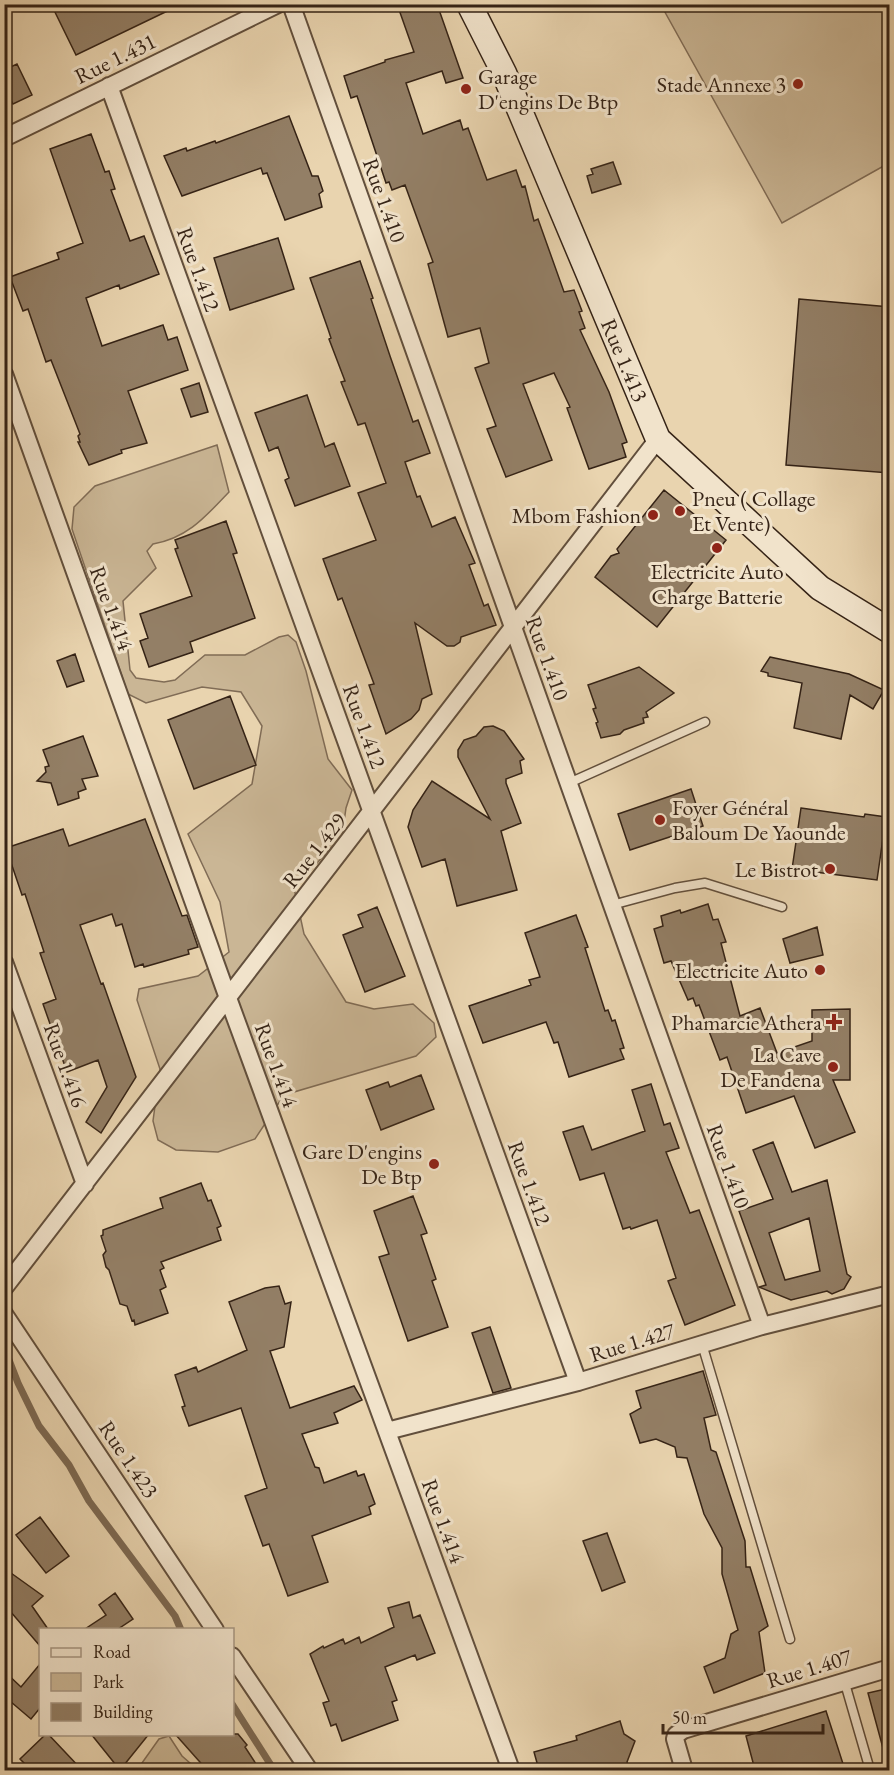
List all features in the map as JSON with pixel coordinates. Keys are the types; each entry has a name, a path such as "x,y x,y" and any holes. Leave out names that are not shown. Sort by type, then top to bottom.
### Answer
{"street":[{"name":"Rue 1.431","path":"4,138 278,4"},
{"name":"Rue 1.410","path":"291,4 762,1326"},
{"name":"Rue 1.413","path":"469,4 504,73 658,439 819,588 890,631"},
{"name":"Rue 1.412","path":"109,86 578,1382"},
{"name":"Rue 1.414","path":"4,374 228,998 511,1770"},
{"name":"Rue 1.429","path":"4,1288 658,439"},
{"name":"Rue 1.416","path":"4,962 86,1184"},
{"name":"Rue 1.427","path":"387,1431 578,1382 762,1326 890,1294"},
{"name":"Rue 1.423","path":"4,1314 214,1628"},
{"path":"234,1659 309,1770"},
{"name":"Rue 1.407","path":"684,1770 675,1739 679,1732 844,1680 890,1668"}],"lane":[{"path":"569,783 705,722"},
{"path":"612,905 675,888 705,883 782,907"},
{"path":"702,1344 790,1639"},
{"path":"844,1680 870,1770"}],"green space":[{"name":"Stade Annexe 3","path":"661,5 889,5 889,163 782,223"},
{"path":"217,445 229,492 195,525 176,537 153,544 147,551 156,568 123,601 130,670 136,678 164,682 175,680 205,655 245,655 279,637 288,635 296,642 306,671 328,759 352,790 346,808 342,836 294,888 304,934 346,1002 374,1009 413,1004 434,1023 436,1037 416,1056 284,1095 255,1139 218,1152 176,1150 158,1140 153,1121 160,1069 137,1000 139,989 198,976 229,952 220,902 188,834 252,784 262,726 241,692 202,687 146,703 128,694 72,529 74,507 95,486"},
{"path":"169,1736 182,1756 198,1770 137,1770 159,1739"}],"building":[{"path":"51,4 182,4 76,55"},
{"path":"397,4 437,4 463,78 446,83 442,71 406,83 423,134 460,120 463,130 468,128 487,180 516,170 522,187 525,186 534,221 538,219 564,292 574,290 582,311 579,312 585,328 580,330 609,392 627,442 622,444 626,457 589,469 567,408 570,407 554,373 523,384 552,460 506,477 487,429 496,426 475,368 489,363 480,328 448,337 428,264 433,262 405,185 392,190 389,182 386,183 357,96 351,98 344,76 385,62 385,60 414,52"},
{"path":"17,64 32,95 13,104 4,86 4,70"},
{"path":"289,116 312,176 318,176 323,191 319,194 322,207 285,220 267,173 263,174 261,168 182,196 164,156 186,148 187,151 215,141 216,143"},
{"path":"91,134 105,172 109,171 115,189 111,190 130,241 144,236 159,274 120,289 119,285 86,298 102,346 163,325 168,340 177,337 188,370 128,391 147,443 121,450 122,453 89,465 78,442 80,442 78,436 80,434 51,360 46,362 28,309 23,311 10,277 59,259 57,253 83,243 50,149"},
{"path":"613,162 621,184 592,193 587,176 593,174 591,169"},
{"path":"278,238 294,289 230,310 214,258"},
{"path":"360,261 413,422 418,420 430,453 405,462 417,497 420,496 432,527 455,517 475,563 469,565 484,606 488,604 496,625 461,637 460,642 454,646 447,646 415,623 432,694 422,699 419,710 411,719 386,734 369,685 374,684 342,598 338,600 323,559 376,540 358,493 386,483 365,423 358,425 341,382 345,381 310,278"},
{"path":"799,299 890,307 890,473 786,465"},
{"path":"199,383 208,412 191,417 181,389"},
{"path":"307,395 325,447 334,443 350,486 295,506 285,480 289,478 278,447 269,451 255,413"},
{"path":"664,490 726,540 657,627 595,577 611,556 619,553 617,549"},
{"path":"226,521 237,553 233,554 255,618 190,642 193,652 149,667 140,641 148,638 140,614 192,596 175,549 178,548 175,540"},
{"path":"75,654 84,681 67,687 57,661"},
{"path":"770,657 849,674 884,690 873,709 850,695 841,739 794,728 802,683 768,676 768,673 761,671"},
{"path":"639,667 674,693 646,712 648,717 643,718 644,723 624,730 620,734 601,738 593,709 596,708 588,685"},
{"path":"230,696 256,765 194,789 168,720"},
{"path":"493,726 504,731 524,759 520,761 522,773 506,779 521,823 501,831 517,890 457,906 445,859 422,867 408,827 413,810 432,781 490,819 458,757 458,750 464,740 476,736 484,727"},
{"path":"83,736 98,776 82,779 86,789 78,792 79,798 58,805 51,783 37,781 46,772 45,767 49,766 43,750"},
{"name":"Foyer Général Baloum De Yaounde","path":"691,789 703,826 630,850 618,814"},
{"path":"801,808 864,817 865,814 886,817 877,880 792,869"},
{"path":"145,819 182,916 187,915 198,947 188,950 189,954 144,967 143,964 135,967 122,924 116,926 112,914 80,925 136,1077 101,1133 86,1122 107,1087 98,1060 67,1072 43,1004 56,999 40,953 44,952 25,894 22,895 6,848 63,829 69,846"},
{"path":"708,904 713,920 718,919 726,942 721,943 740,1016 760,1008 777,1053 812,1041 812,1010 850,1009 850,1080 833,1080 855,1132 815,1148 794,1096 746,1113 727,1057 720,1060 699,1005 696,1006 693,998 688,1000 671,961 664,963 654,929 663,926 661,916 680,910 681,913"},
{"path":"377,907 405,976 365,992 343,935 363,927 358,915"},
{"path":"576,915 588,947 585,948 605,1011 608,1010 612,1021 615,1020 624,1048 620,1049 624,1059 569,1077 558,1042 554,1043 546,1022 483,1043 469,1006 531,985 529,980 540,977 525,933"},
{"path":"817,927 823,955 790,963 783,939"},
{"path":"421,1075 434,1109 381,1130 366,1090 388,1082 390,1087"},
{"path":"651,1084 664,1125 670,1123 679,1148 666,1152 690,1213 699,1210 735,1305 685,1325 668,1281 676,1278 657,1220 631,1229 630,1227 623,1229 604,1173 580,1180 563,1132 583,1126 592,1150 645,1131 632,1090"},
{"path":"773,1142 792,1192 827,1180 847,1274 851,1277 844,1289 832,1294 827,1291 791,1300 759,1287 766,1285 739,1211 773,1199 753,1150","holes":["809,1218 820,1271 785,1280 769,1233"]},
{"path":"201,1183 208,1201 211,1200 221,1226 217,1228 221,1240 161,1262 164,1268 160,1270 166,1287 160,1290 168,1313 135,1325 127,1306 120,1304 106,1267 103,1255 106,1251 101,1236 103,1230 163,1208 160,1198"},
{"path":"413,1196 427,1233 421,1235 436,1279 432,1281 448,1327 408,1341 379,1257 389,1254 374,1211"},
{"path":"279,1286 285,1304 291,1302 284,1347 270,1351 290,1408 354,1386 362,1400 334,1413 338,1423 302,1434 315,1467 319,1468 324,1483 356,1471 358,1476 364,1474 375,1504 369,1507 371,1514 312,1536 328,1582 288,1596 269,1544 263,1546 245,1496 267,1488 241,1408 189,1426 175,1375 196,1367 198,1372 247,1350 229,1302 265,1288"},
{"path":"490,1327 511,1388 493,1393 472,1333"},
{"path":"703,1371 716,1415 704,1418 711,1450 716,1452 745,1541 746,1567 750,1567 768,1626 759,1632 765,1673 714,1693 704,1667 725,1658 731,1634 738,1630 722,1574 722,1548 704,1514 687,1458 677,1457 675,1447 656,1439 640,1443 630,1414 641,1408 636,1391"},
{"path":"40,1517 69,1556 46,1573 16,1535"},
{"path":"607,1533 625,1582 602,1591 583,1541"},
{"path":"4,1568 43,1596 32,1606 47,1628 39,1628 39,1645 4,1604"},
{"path":"115,1593 133,1619 120,1628 86,1628 106,1615 99,1605"},
{"path":"409,1602 413,1618 420,1615 435,1653 417,1660 415,1655 385,1667 397,1700 392,1702 398,1720 342,1741 336,1724 331,1726 323,1703 329,1701 310,1654 323,1646 324,1648 343,1639 345,1644 359,1637 361,1643 394,1627 388,1608"},
{"path":"39,1665 39,1709 31,1719 4,1696 4,1671 21,1687"},
{"path":"890,1688 890,1751 884,1752 868,1693"},
{"path":"826,1711 845,1770 755,1770 746,1736"},
{"path":"620,1721 624,1734 635,1741 627,1762 630,1770 539,1770 534,1752 577,1740 576,1736"},
{"path":"238,1734 247,1745 245,1747 260,1770 207,1770 177,1736 234,1736"},
{"path":"44,1736 50,1736 82,1770 31,1770 20,1759"},
{"path":"93,1736 147,1736 120,1770"}],"waterway":[{"path":"4,1347 39,1426 69,1465 89,1501 175,1616 180,1628"},
{"path":"234,1707 274,1770"}],"place":[{"name":"Stade Annexe 3","path":"798,84"},
{"name":"Garage D'engins De Btp","path":"466,89"},
{"name":"Pneu ( Collage Et Vente)","path":"680,511"},
{"name":"Mbom Fashion","path":"653,515"},
{"name":"Electricite Auto Charge Batterie","path":"717,548"},
{"name":"Foyer Général Baloum De Yaounde","path":"660,820"},
{"name":"Le Bistrot","path":"830,869"},
{"name":"Electricite Auto","path":"820,970"},
{"name":"Phamarcie Athera","path":"834,1022"},
{"name":"La Cave De Fandena","path":"833,1067"},
{"name":"Gare D'engins De Btp","path":"434,1164"}]}
